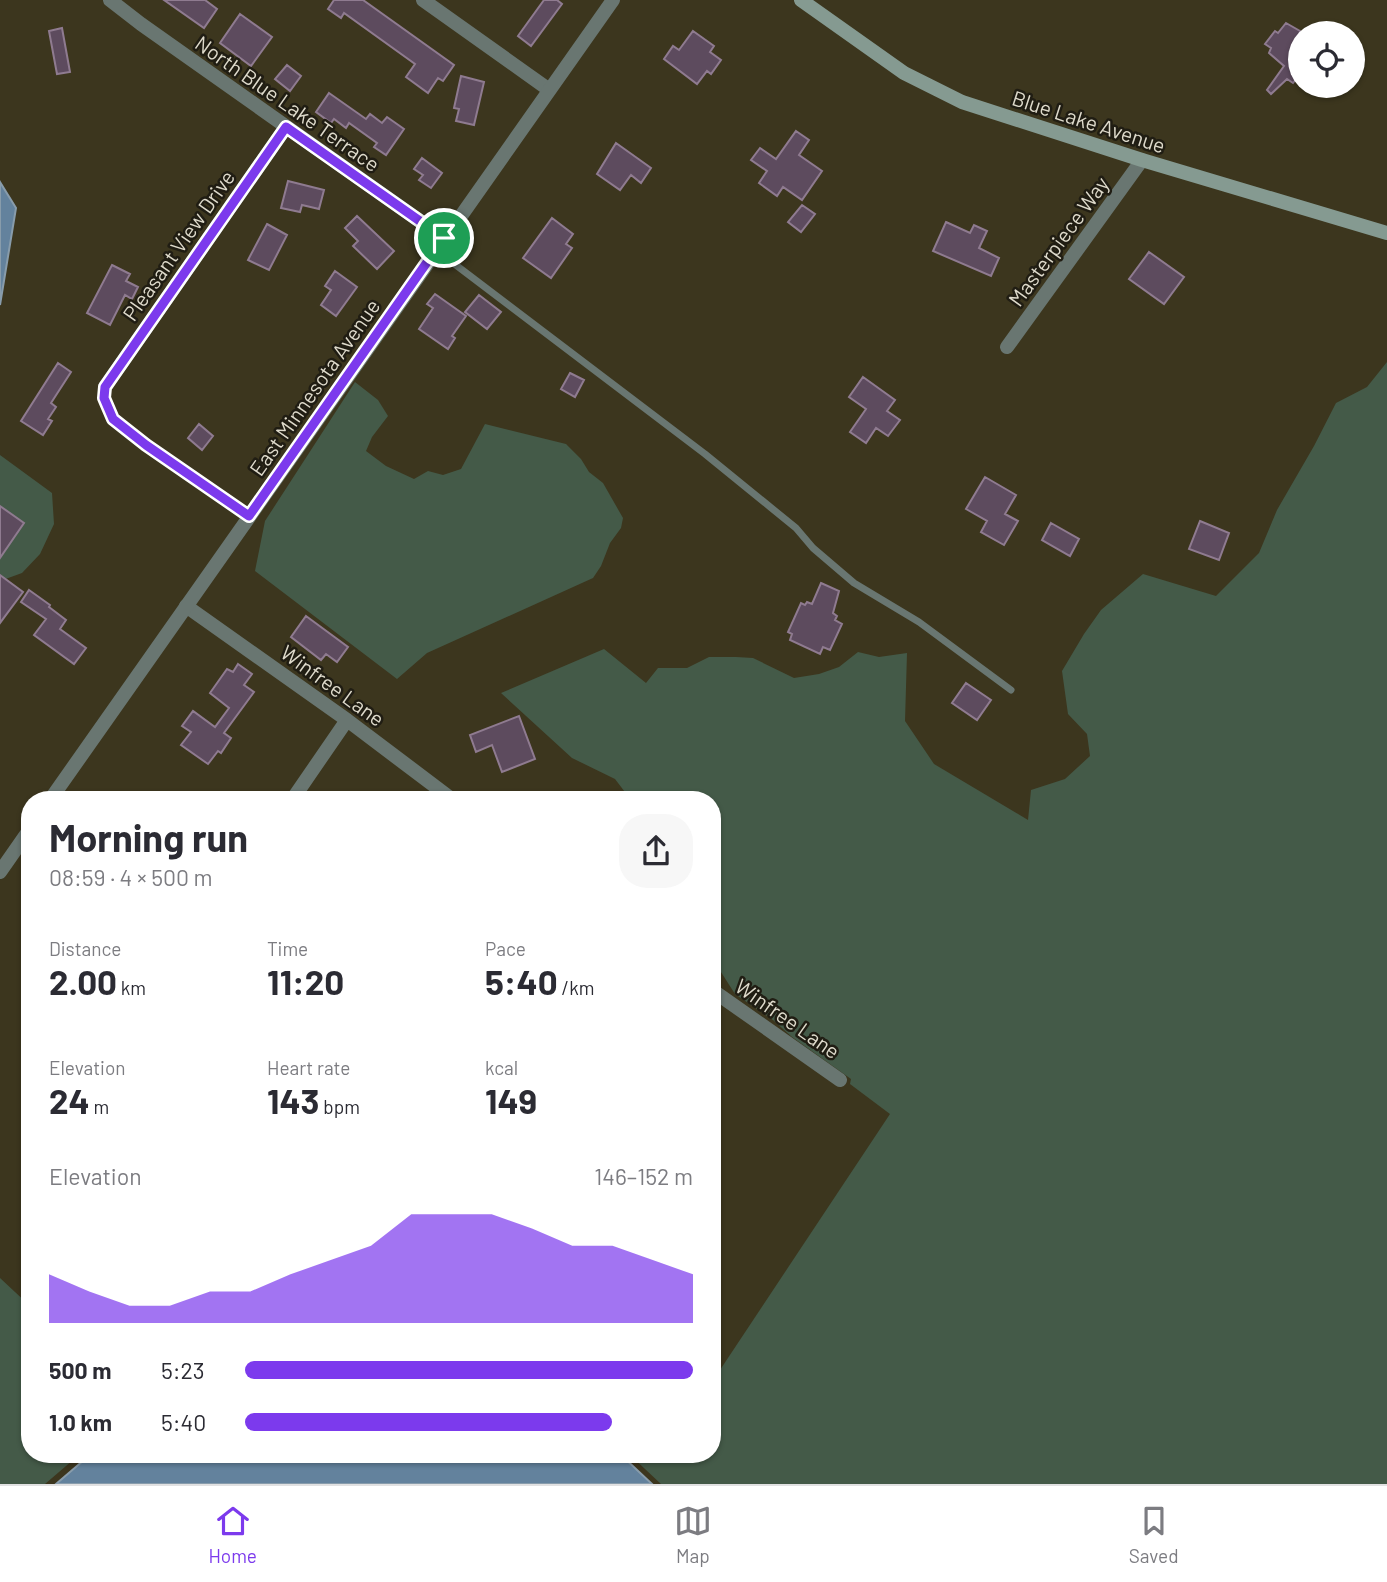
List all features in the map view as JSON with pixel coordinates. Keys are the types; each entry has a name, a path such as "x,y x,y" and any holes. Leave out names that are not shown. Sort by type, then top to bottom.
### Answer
{"main road":[{"name":"Blue Lake Avenue","path":"801,0 904,73 942,94 1142,160 1387,233"}],"street":[{"name":"North Blue Lake Terrace","path":"110,0 286,127 440,244"},
{"path":"423,0 548,89"},
{"name":"East Minnesota Avenue","path":"56,791 613,0"},
{"name":"Pleasant View Drive","path":"105,387 286,127"},
{"name":"Masterpiece Way","path":"1007,347 1142,160"},
{"name":"Winfree Lane","path":"186,606 347,720 441,791"},
{"path":"298,791 347,720"},
{"path":"0,872 21,842"},
{"name":"Winfree Lane","path":"721,996 840,1080"}],"lane":[{"path":"440,244 796,528 813,548 854,583 919,622 1011,690"},
{"path":"105,387 104,398 113,419 249,516"}],"green space":[{"path":"1387,362 1387,1484 661,1484 639,1463 721,1463 721,1368 890,1114 850,1084 851,1079 735,994 721,972 721,791 624,791 615,779 572,758 501,693 604,649 646,683 658,668 687,668 709,657 753,658 794,678 839,667 858,652 879,657 907,653 905,721 934,764 1028,820 1031,790 1065,779 1090,756 1087,734 1068,714 1062,671 1101,610 1143,574 1216,596 1259,553 1277,510 1336,403 1367,387"},
{"path":"355,382 378,400 388,416 372,437 366,451 386,466 414,479 428,471 443,475 461,469 485,424 566,444 589,472 603,483 623,518 621,528 610,543 593,578 427,653 397,679 255,571 265,521"},
{"path":"0,455 52,493 54,524 40,554 22,573 0,581"},
{"path":"0,1278 21,1298 21,1463 70,1463 45,1484 0,1484"}],"water":[{"path":"0,182 16,208 0,305"},
{"path":"80,1463 630,1463 652,1484 56,1484"}],"building":[{"path":"164,0 205,0 217,9 204,28"},
{"path":"334,0 363,0 454,65 443,81 438,78 428,93 406,77 415,64 344,13 341,18 328,9"},
{"path":"544,0 557,0 562,4 531,46 518,36"},
{"path":"240,14 272,37 251,66 220,43"},
{"path":"1286,23 1288,24 1288,80 1271,94 1267,90 1284,66 1269,53 1271,48 1265,44 1275,31 1278,33"},
{"path":"62,28 70,72 57,74 49,31"},
{"path":"693,31 714,46 710,52 721,60 711,74 707,71 697,84 664,59 673,46 679,50"},
{"path":"287,65 301,76 290,91 275,79"},
{"path":"461,76 484,82 474,125 456,121 459,109 454,108"},
{"path":"329,93 366,119 370,114 382,123 387,117 404,129 386,155 374,147 377,143 349,123 346,128 334,119 331,123 316,112"},
{"path":"796,131 809,140 799,155 822,171 802,200 783,187 777,196 759,183 767,171 751,160 760,148 776,159"},
{"path":"616,143 651,168 641,183 631,175 620,190 597,174"},
{"path":"422,158 442,173 431,188 419,180 423,175 414,169"},
{"path":"288,181 324,190 319,209 302,205 300,212 281,208"},
{"path":"802,205 815,214 801,232 788,222"},
{"path":"357,216 394,251 377,269 353,246 358,241 345,228"},
{"path":"552,218 573,234 566,244 572,248 551,278 523,258"},
{"path":"946,222 970,233 974,225 987,231 979,248 999,258 991,276 933,251"},
{"path":"267,224 287,235 269,270 248,260"},
{"path":"1149,252 1184,277 1164,304 1129,279"},
{"path":"112,265 130,274 126,281 138,287 132,299 125,295 110,325 87,313"},
{"path":"335,271 357,287 336,316 321,305 331,290 325,286"},
{"path":"435,294 466,316 452,336 455,338 448,349 419,329 433,308 427,304"},
{"path":"479,295 501,312 487,329 465,312"},
{"path":"58,363 71,372 51,403 56,407 48,419 52,421 43,435 21,421"},
{"path":"570,373 584,380 575,397 561,389"},
{"path":"863,377 895,400 887,411 900,420 888,436 876,428 866,443 850,432 866,409 849,397"},
{"path":"199,424 213,436 202,450 188,438"},
{"path":"985,477 1016,495 1005,514 1018,521 1004,545 981,532 987,521 966,509"},
{"path":"0,506 24,523 0,558"},
{"path":"1200,521 1229,533 1219,560 1189,549"},
{"path":"1051,523 1079,539 1070,556 1042,540"},
{"path":"0,575 23,592 0,623"},
{"path":"821,583 839,591 833,613 837,616 835,620 842,624 830,650 823,647 820,654 790,640 792,634 788,632 801,603 812,604"},
{"path":"29,590 66,620 60,629 86,648 74,664 34,635 46,619 21,602"},
{"path":"306,616 348,647 337,662 326,654 321,660 291,637"},
{"path":"238,664 252,674 244,685 254,692 224,733 231,738 221,753 218,751 208,764 181,745 191,732 182,726 193,711 215,727 229,708 210,693 227,669 233,672"},
{"path":"966,683 991,700 977,720 952,703"},
{"path":"519,716 535,759 502,772 492,745 476,752 470,735"}],"route":[{"path":"286,127 444,238 249,516 146,445 113,419 107,408 105,387 286,127"}]}
